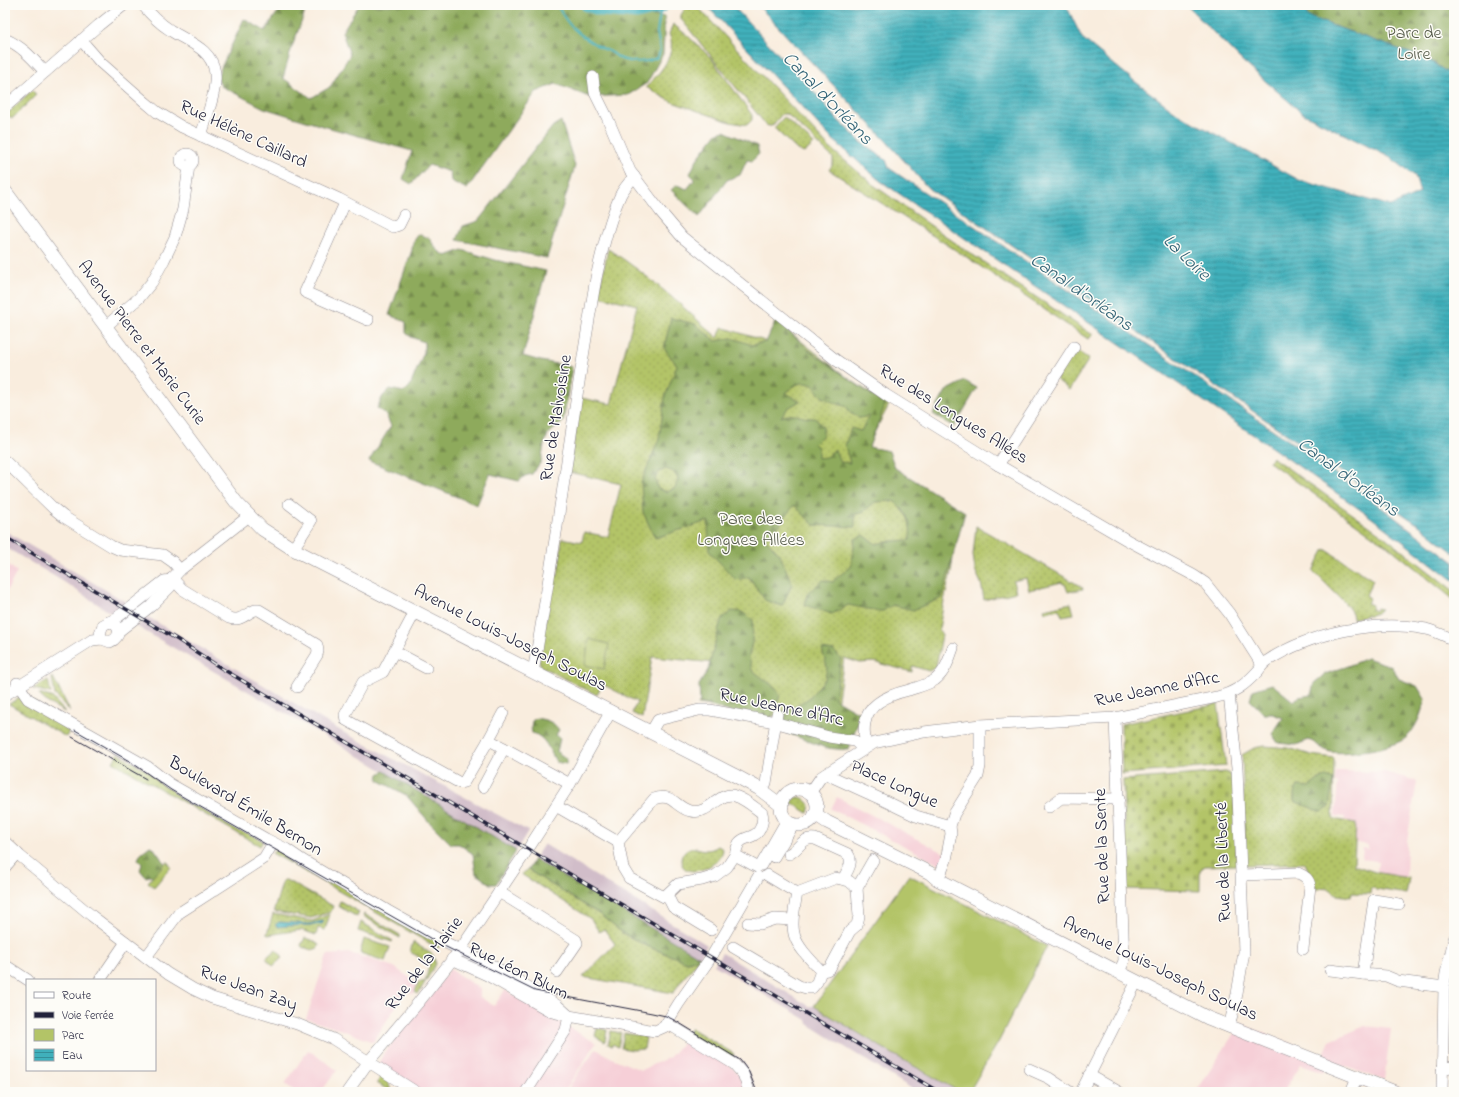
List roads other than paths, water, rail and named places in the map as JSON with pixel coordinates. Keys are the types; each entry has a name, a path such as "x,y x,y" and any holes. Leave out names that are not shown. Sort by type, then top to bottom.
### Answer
{"main road":[{"name":"Avenue Pierre et Marie Curie","path":"5,191 236,502 249,516"},
{"name":"Avenue Louis-Joseph Soulas","path":"249,516 262,529 293,549 651,732 762,786"},
{"path":"762,786 783,802"},
{"path":"804,790 810,793 815,799 816,804 812,818 802,825 791,822 782,812 783,802 792,791 804,790"},
{"name":"Avenue Louis-Joseph Soulas","path":"812,818 818,824 928,878 938,879 1208,1018 1396,1092"}],"street":[{"path":"5,107 81,40 124,5"},
{"path":"143,5 154,18 171,31 194,43 205,52 212,63 215,74 214,90 201,136"},
{"path":"5,39 16,44 27,52 45,72"},
{"name":"Rue Hélène Caillard","path":"81,40 101,64 157,112 182,127 339,199 393,227 399,225 404,216"},
{"name":"Rue des Longues Allées","path":"594,77 595,93 607,116 630,171 682,237 836,360 913,413 1120,536 1205,583 1229,613 1262,665"},
{"path":"106,326 139,298 152,282 164,260 175,237 183,209 190,166"},
{"name":"Rue de Malvoisine","path":"533,672 596,278 602,252 615,211 622,193 634,176"},
{"path":"345,203 305,292 368,320"},
{"path":"998,464 1074,347"},
{"path":"5,461 53,508 75,524 120,550 163,555 174,562 180,570"},
{"path":"289,504 311,521 293,549"},
{"path":"119,631 151,606 170,587 172,579 180,570 249,516"},
{"path":"101,636 103,625 127,610 164,581 172,579"},
{"path":"172,579 182,589 229,618 234,620 241,619 254,610 259,610 317,645 317,655 298,687"},
{"path":"415,612 383,672 363,682 345,715 346,720 460,783 464,782 503,713"},
{"path":"101,636 108,641 113,641 118,637 119,631 116,626 108,622"},
{"name":"Rue Jeanne d'Arc","path":"651,732 658,720 702,710 776,718 791,725 829,737 855,741 866,746 924,732 980,725 1115,718 1229,694 1236,691 1259,671 1262,665 1279,654 1302,642 1327,634 1375,626 1402,626 1425,629 1454,640"},
{"path":"5,690 101,636"},
{"path":"810,793 818,781 826,774 866,746 864,722 873,708 879,702 894,694 923,686 935,680 944,670 949,661 953,648"},
{"path":"394,651 426,668"},
{"path":"5,695 18,684"},
{"name":"Boulevard Émile Bernon","path":"18,684 28,699 148,767 170,784 286,849 388,911 460,950"},
{"name":"Rue de la Liberté","path":"1229,694 1237,768 1242,875 1243,956 1238,994 1229,1027"},
{"name":"Rue de la Mairie","path":"347,1092 369,1061 460,950 570,784 611,711"},
{"path":"762,786 776,718"},
{"name":"Rue de la Sente","path":"1115,718 1124,961 1119,972"},
{"path":"938,879 946,860 950,826 954,814 978,776 980,766 980,725"},
{"path":"488,741 491,741 570,784"},
{"path":"482,787 504,748"},
{"name":"Place Longue","path":"826,774 916,816 950,826"},
{"path":"556,806 618,842 623,868 629,878 664,897 667,896 678,884 715,876 727,866 735,855 739,843 756,834 761,826 763,817 762,813 735,796 730,795 724,797 703,811 697,812 688,811 666,796 660,796 654,798 618,842"},
{"path":"1048,807 1061,798 1119,799"},
{"path":"747,1092 748,1088 743,1074 734,1064 675,1028 663,1027 711,957 791,822"},
{"path":"789,854 795,851 805,839 809,838 815,839 848,854 850,857 850,865 842,879"},
{"name":"Rue Jean Zay","path":"5,842 92,916 168,974 212,998 319,1032 369,1061 416,1092"},
{"path":"146,957 179,913 264,858 273,843"},
{"path":"5,867 17,853"},
{"path":"735,855 762,870 797,893"},
{"path":"797,893 792,920 792,927 796,941 803,952 821,970 828,970 850,931 857,925 859,916 857,888 873,860"},
{"path":"1242,875 1298,873 1303,875 1308,880 1310,886 1303,949"},
{"path":"797,893 836,878 849,881 857,888"},
{"path":"499,892 576,940 577,943 557,972"},
{"path":"667,896 673,908 711,930"},
{"path":"1364,974 1374,900 1399,904"},
{"path":"748,923 760,924 775,920 792,920"},
{"path":"101,979 126,942"},
{"path":"1442,1092 1444,987 1453,945"},
{"path":"733,947 799,986 806,988 812,988 817,982 821,970"},
{"name":"Rue Léon Blum","path":"460,950 486,962 517,980 558,1006 569,1016"},
{"name":"Rue Léon Blum","path":"452,959 487,975 552,1012 655,1031 663,1027"},
{"path":"5,965 26,979"},
{"path":"1330,970 1386,976 1398,981 1444,987"},
{"path":"1081,1092 1137,981"},
{"path":"526,1092 566,1030 569,1016"},
{"path":"1442,1068 1454,1066"},
{"path":"1029,1069 1049,1078 1070,1092"},
{"path":"1089,1075 1119,1092"},
{"path":"1351,1092 1358,1077"}],"water":[{"path":"706,5 732,5 816,94 837,119 860,141 886,160 889,168 1291,442 1362,493 1454,562 1454,581 1372,518 1274,449 879,180 830,137"},
{"path":"758,5 1066,5 1082,38 1133,80 1177,113 1299,180 1391,206 1420,193 1415,176 1391,158 1302,113 1240,59 1186,5 1300,5 1309,17 1429,60 1454,77 1454,553 1423,528 928,188 887,142"},
{"path":"279,922 309,924 324,922 322,924 316,925 277,927 275,925"}],"waterway":[{"path":"557,5 569,24 587,40 623,60 639,62 658,57 660,50 657,32 661,7"},
{"path":"587,5 602,10 637,13 661,7 663,5"}],"tram line":[{"path":"75,730 131,762 171,790 442,945 535,991 652,1013 666,1016 676,1021 740,1060 749,1072 757,1092"},
{"path":"72,737 146,779"}],"railway":[{"path":"5,537 178,640 221,668 939,1092"}],"park label":[{"name":"Parc de Loire","path":"1414,44"},
{"name":"Parc des Longues Allées","path":"751,530"}],"water label":[{"name":"Canal d'Orléans","path":"827,99"},
{"name":"La Loire","path":"1186,258"},
{"name":"Canal d'Orléans","path":"1081,293"},
{"name":"Canal d'Orléans","path":"1348,478"}]}
